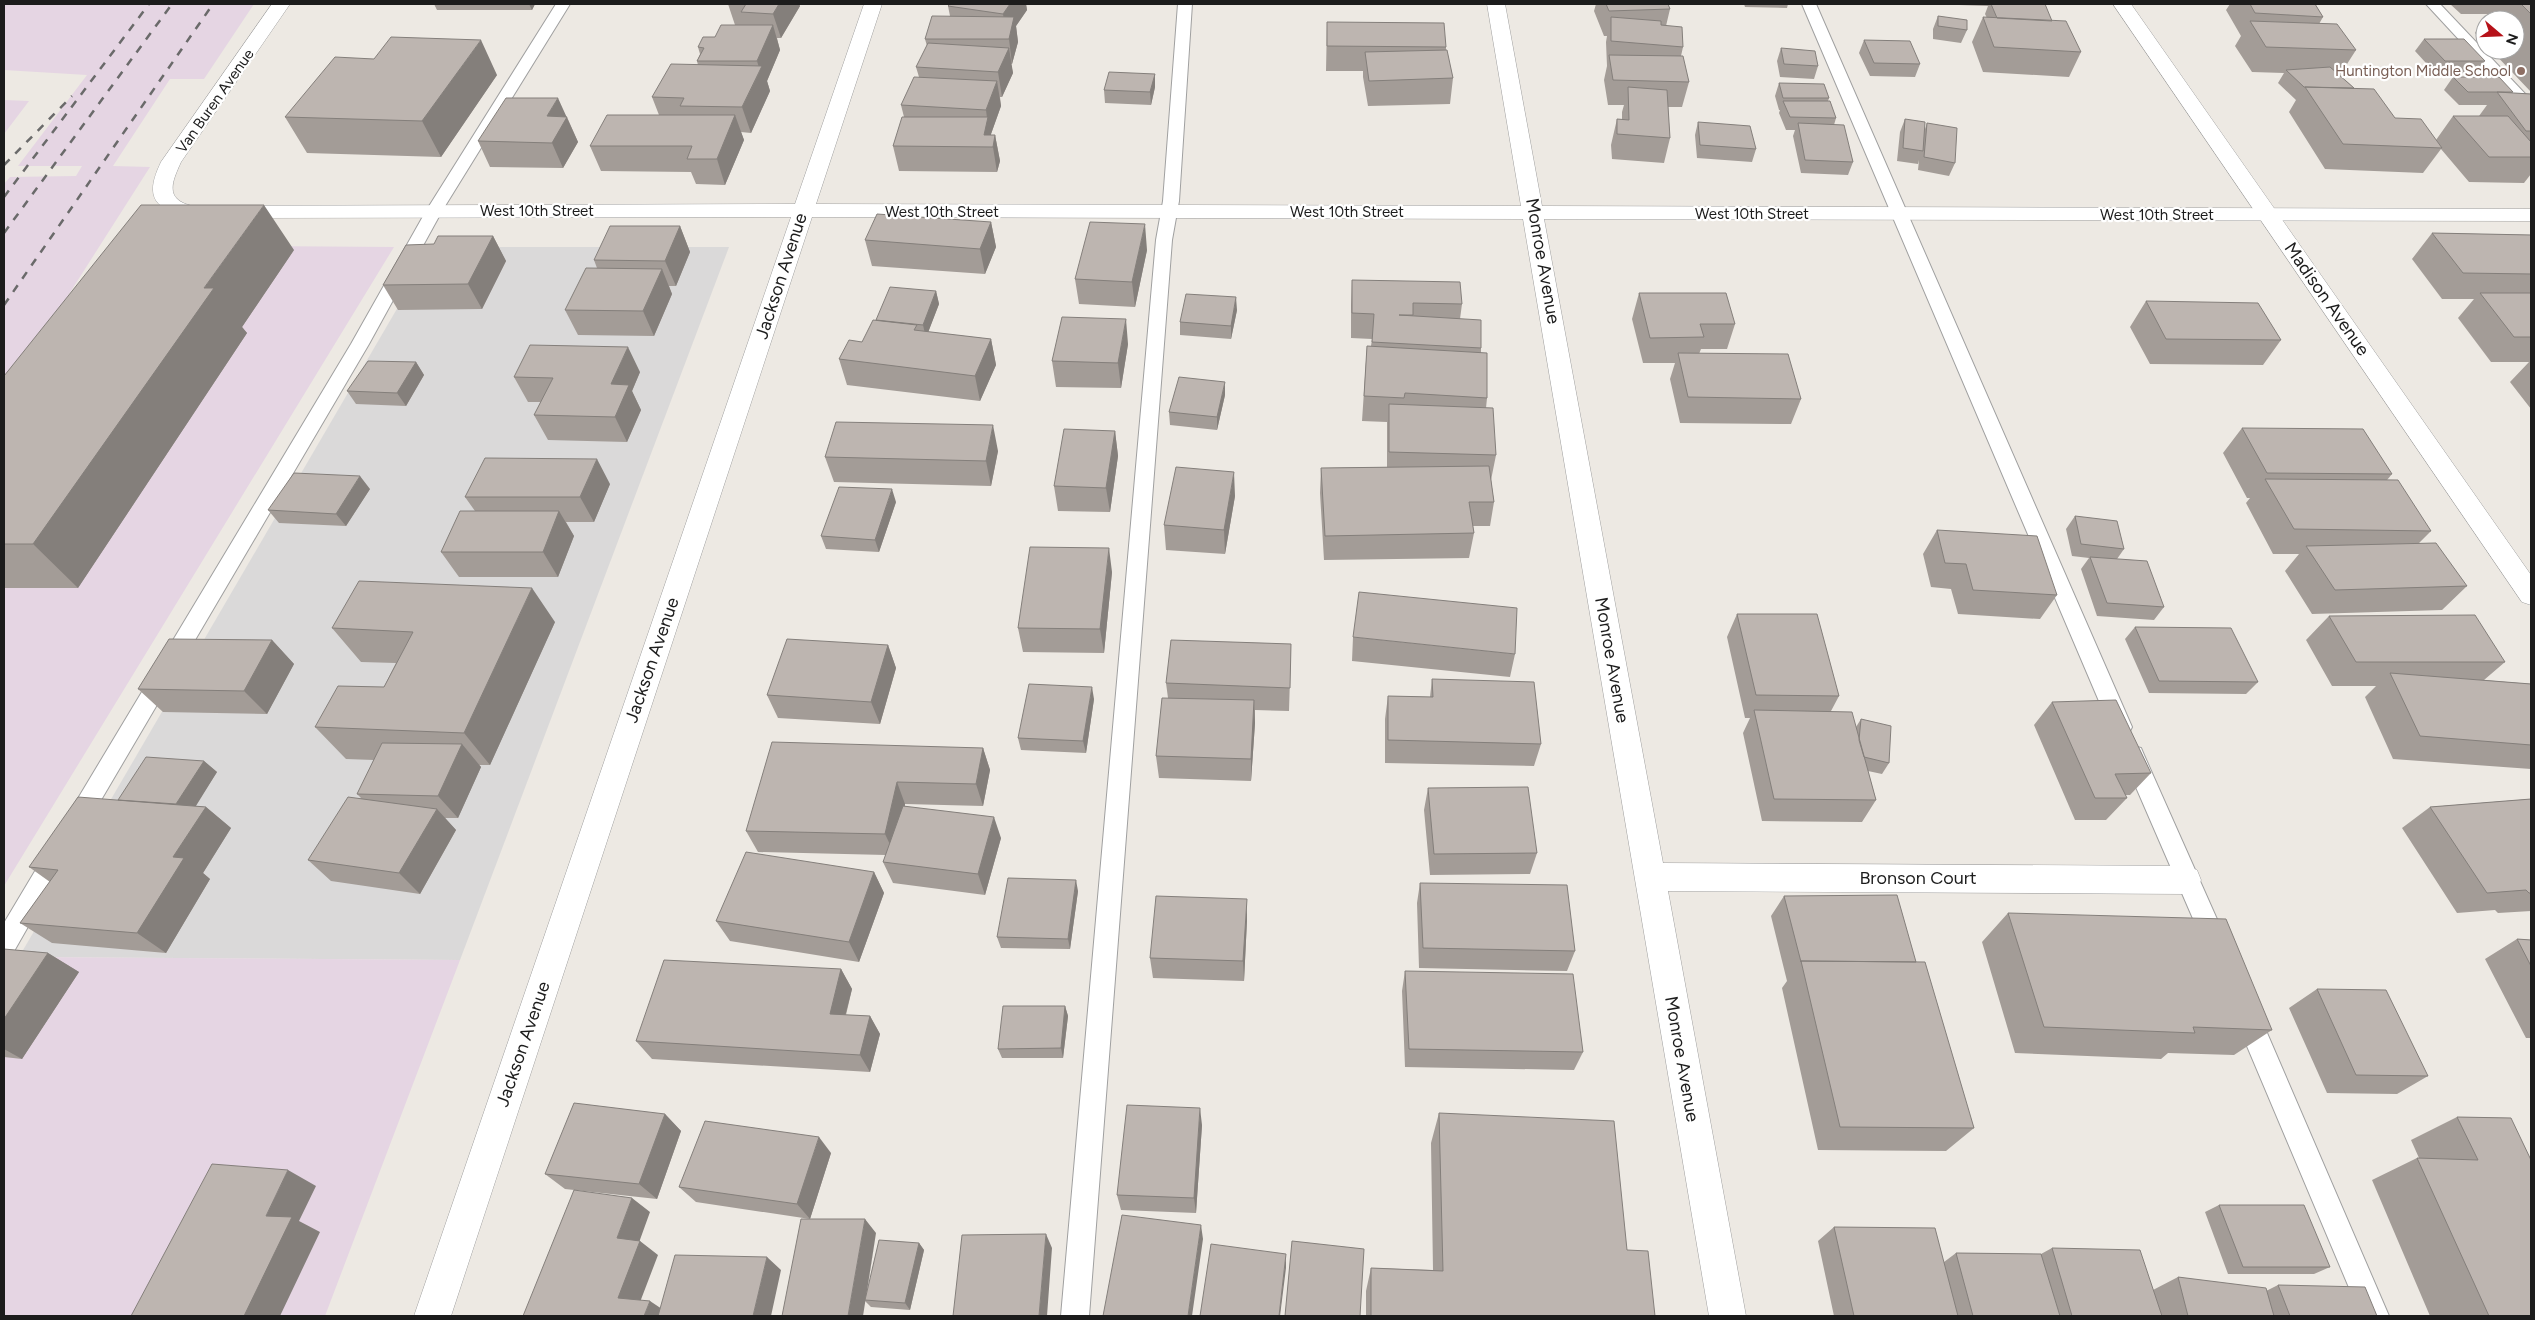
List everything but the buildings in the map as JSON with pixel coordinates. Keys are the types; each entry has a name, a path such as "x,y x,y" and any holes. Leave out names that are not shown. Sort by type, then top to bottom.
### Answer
{"street":[{"name":"Van Buren Avenue","path":"166,201 161,191 162,179 171,162 281,4"},
{"name":"Jackson Avenue","path":"432,1316 873,4"},
{"name":"Monroe Avenue","path":"1496,4 1727,1316"},
{"name":"Madison Avenue","path":"2122,4 2531,595"},
{"name":"West 10th Street","path":"166,201 174,209 192,212 434,210 2531,216"},
{"name":"Bronson Court","path":"1649,877 2186,880"}],"lane":[{"path":"4,945 360,344 434,210 563,4"},
{"path":"1075,1316 1164,240 1170,213 1184,4"},
{"path":"1809,4 2186,880 2222,959"},
{"path":"2433,4 2531,108"},
{"path":"2238,995 2375,1316"}],"shaded area":[{"path":"4,4 254,4 204,79 170,79 113,166 150,167 4,396 4,184 10,177 76,176 82,166 18,166 87,75 4,70"},
{"path":"4,100 29,101 4,134"},
{"path":"119,245 394,247 4,886 4,430"},
{"path":"433,247 729,247 460,960 19,957"},
{"path":"19,957 460,960 325,1316 4,1316 4,983"}],"railway":[{"path":"4,197 149,4"},
{"path":"4,233 172,4"},
{"path":"4,305 213,4"},
{"path":"4,165 72,96"}],"place":[{"name":"Huntington Middle School","path":"2521,71"}]}
